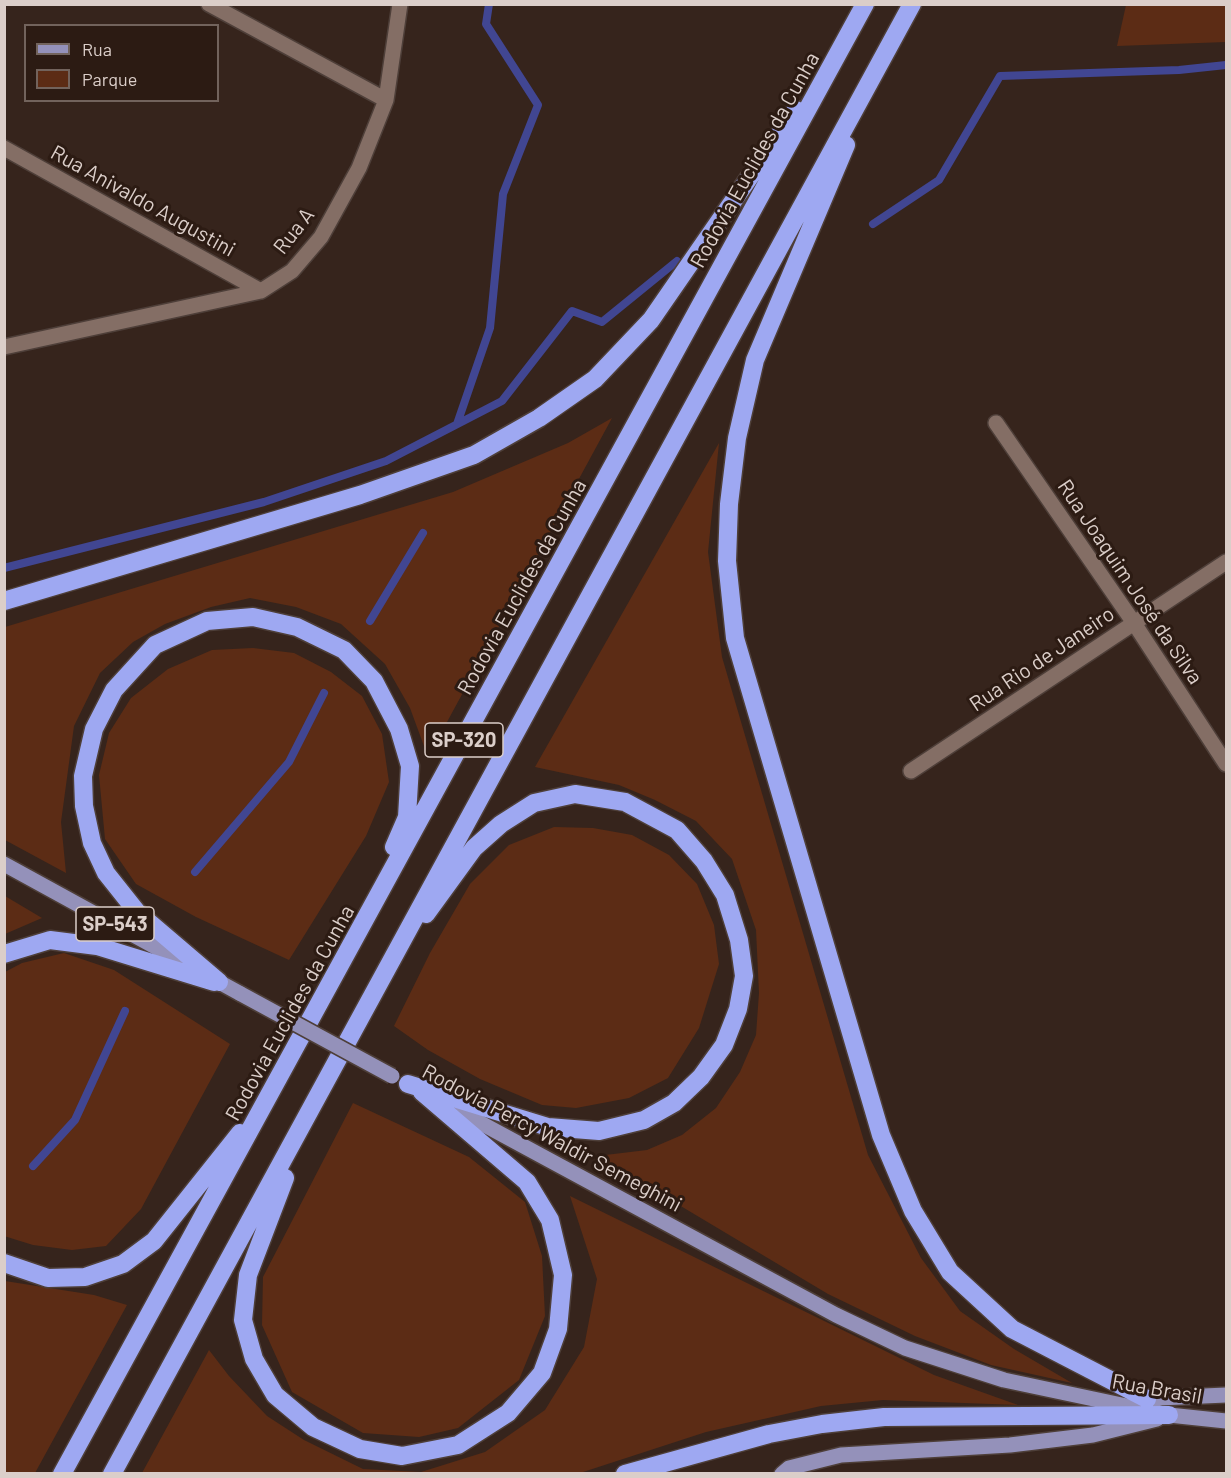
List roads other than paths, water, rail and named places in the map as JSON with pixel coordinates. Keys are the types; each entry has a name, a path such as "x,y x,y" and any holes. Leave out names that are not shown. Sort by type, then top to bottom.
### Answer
{"highway":[{"name":"Rodovia Euclides da Cunha","path":"62,1473 273,1092 865,4"},
{"name":"SP-320","path":"112,1473 912,4"},
{"path":"4,601 370,491 474,455 539,417 595,380 651,320 850,32"},
{"path":"888,47 755,360 737,438 729,504 727,561 735,638 881,1135 913,1211 950,1272 1012,1329 1147,1399"},
{"path":"222,984 137,912 106,873 92,843 84,806 83,776 94,729 114,690 156,645 207,621 252,617 297,627 344,650 374,681 399,729 410,766 407,817 355,941"},
{"path":"384,971 474,848 501,824 534,803 575,794 625,802 676,830 704,861 725,895 739,940 744,976 738,1009 724,1045 701,1077 674,1103 644,1120 599,1131 548,1127 407,1083"},
{"path":"4,954 51,940 97,946 222,984"},
{"path":"309,1115 248,1275 243,1320 254,1359 275,1395 314,1427 360,1449 402,1456 458,1445 508,1413 542,1372 558,1329 563,1275 550,1220 527,1182 407,1083"},
{"path":"4,1263 48,1278 85,1277 123,1264 154,1241 273,1092"},
{"path":"625,1473 769,1434 822,1424 884,1417 1169,1415"}],"main road":[{"name":"Rodovia Percy Waldir Semeghini","path":"4,864 836,1315 904,1348 1004,1380 1098,1401"},
{"name":"Rua Brasil","path":"1098,1401 1227,1395"},
{"name":"Rua Brasil","path":"1098,1401 1169,1415 1227,1421"},
{"path":"782,1473 789,1468 841,1455 1034,1442 1093,1435 1169,1415"}],"street":[{"path":"209,4 386,100"},
{"name":"Rua A","path":"4,347 261,291 292,271 321,237 359,168 386,100 400,4"},
{"name":"Rua Anivaldo Augustini","path":"4,148 261,291"},
{"name":"Rua Joaquim José da Silva","path":"996,423 1134,623 1227,765"},
{"name":"Rua Rio de Janeiro","path":"911,771 1227,562"}],"waterway":[{"path":"457,424 490,328 503,194 538,105 486,24 489,4"},
{"path":"873,224 939,180 1000,76 1179,70 1226,65"},
{"path":"4,568 264,502 386,461 502,401 572,311 602,322 677,261"},
{"path":"370,621 423,533"},
{"path":"195,872 289,762 324,693"},
{"path":"33,1166 75,1120 125,1011"}]}
